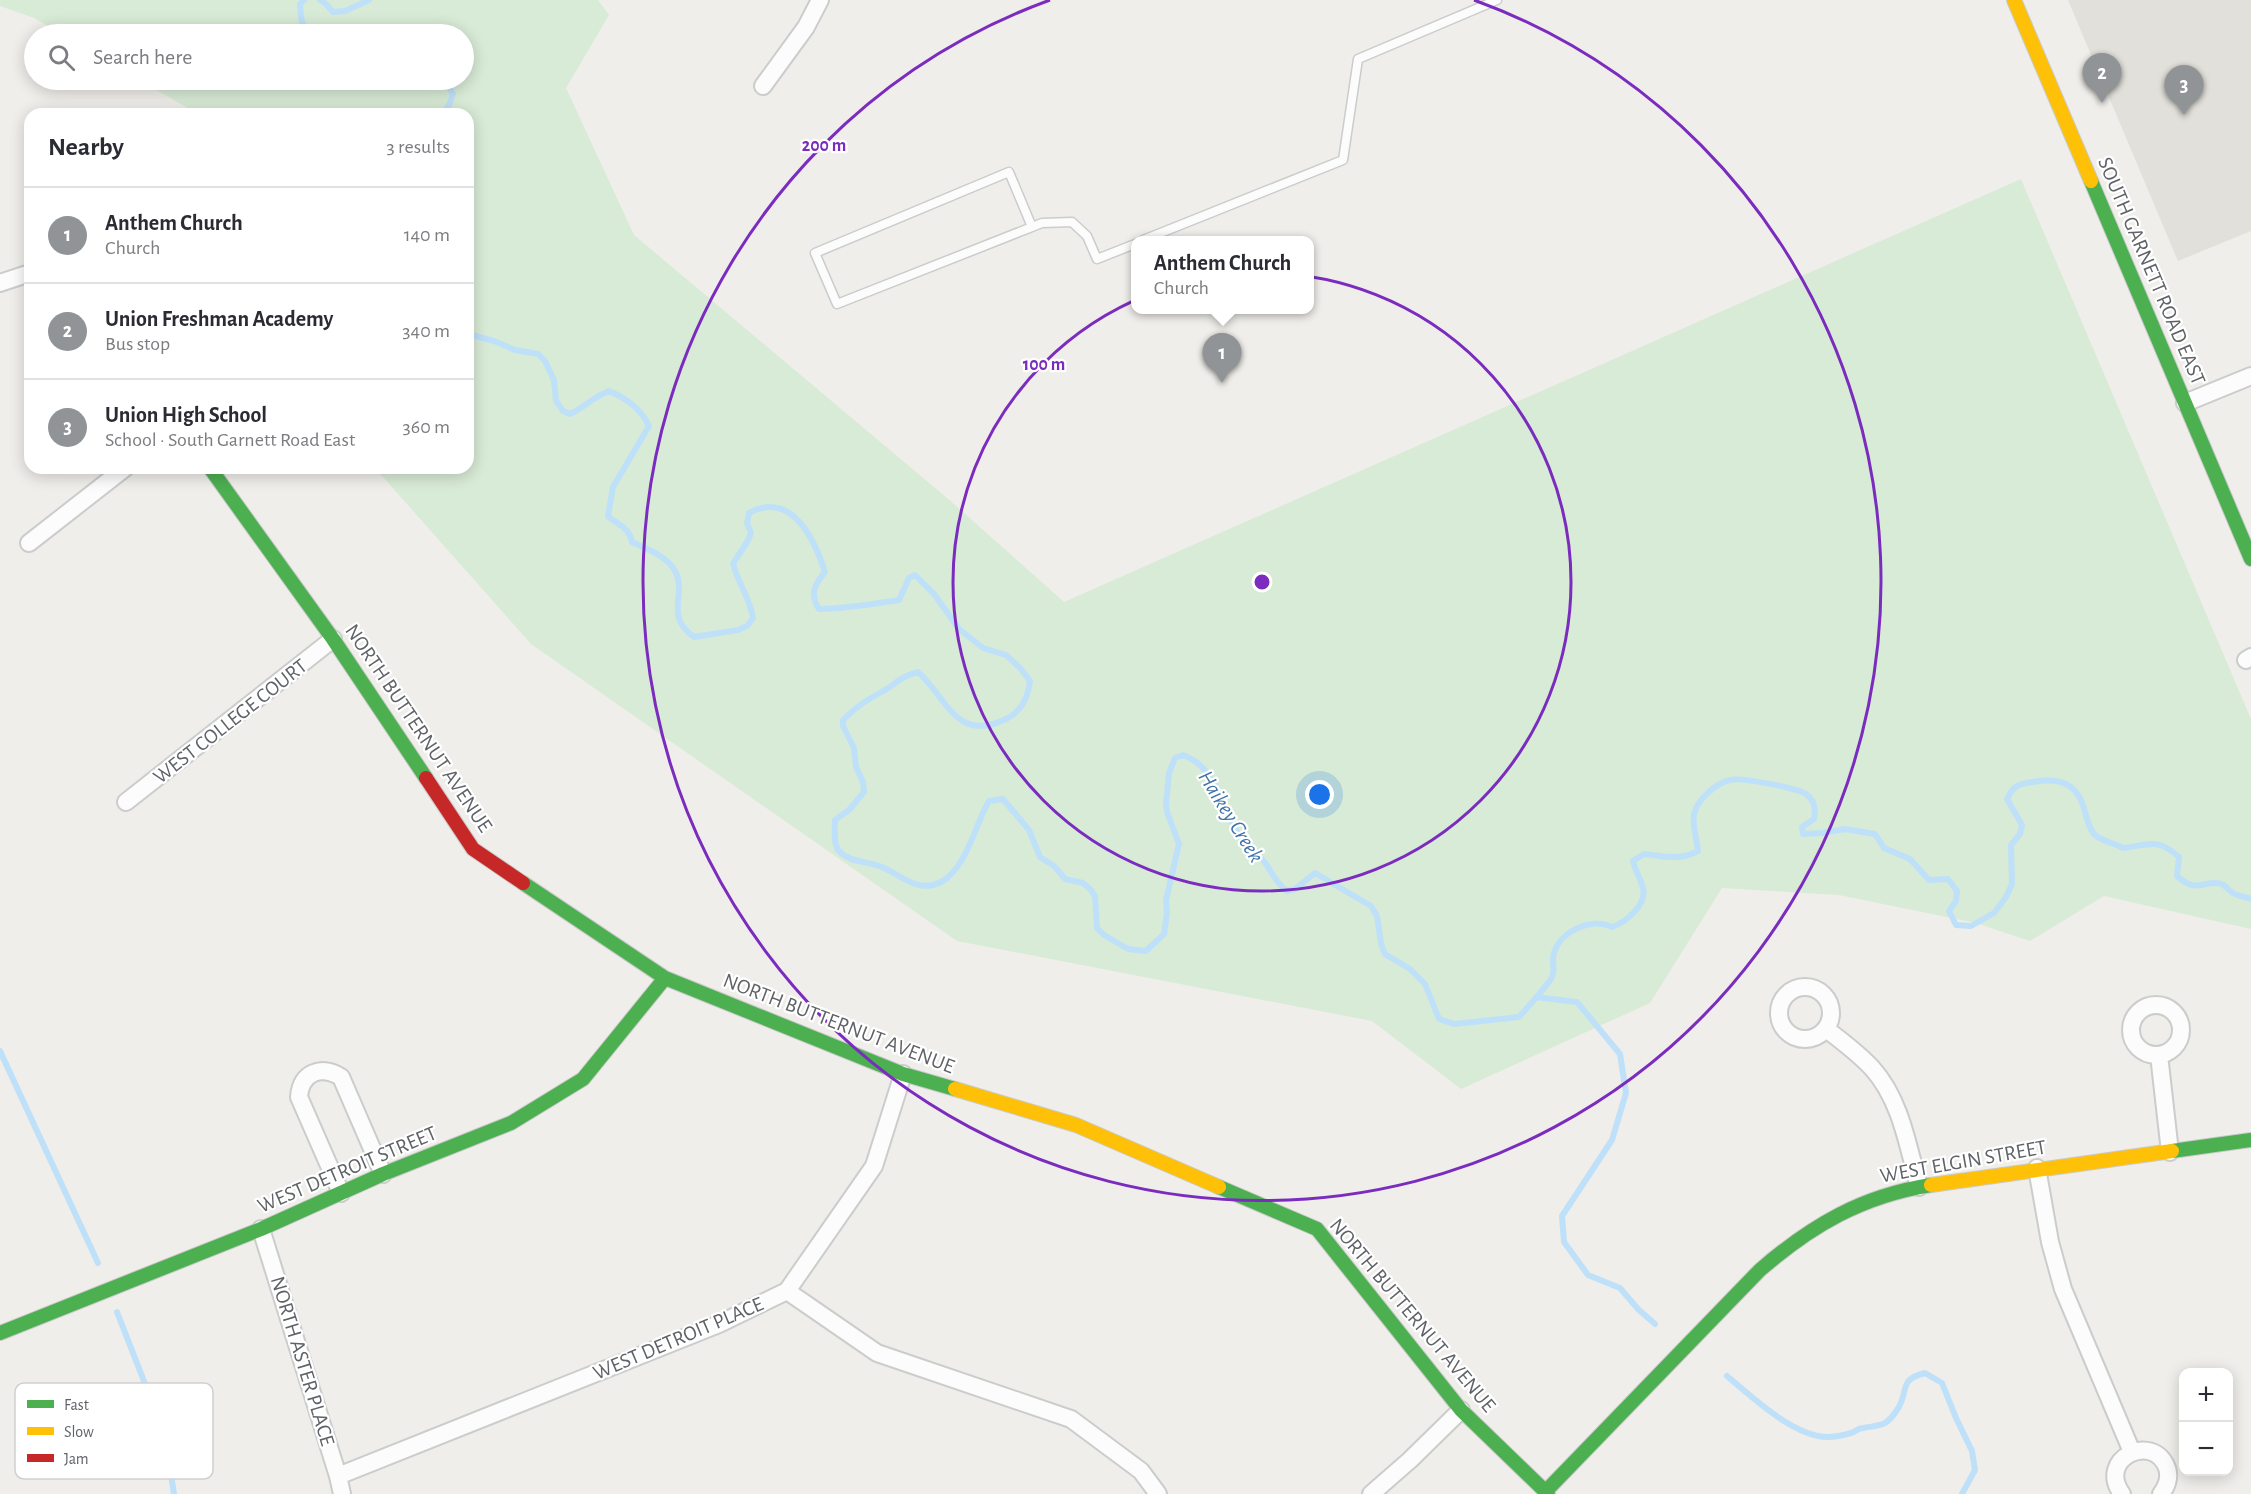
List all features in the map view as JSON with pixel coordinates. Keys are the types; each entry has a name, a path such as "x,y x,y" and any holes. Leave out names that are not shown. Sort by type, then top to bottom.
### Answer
{"street":[{"path":"763,86 806,27 820,0"},
{"name":"SOUTH GARNETT ROAD EAST","path":"2014,0 2251,559"},
{"path":"0,283 24,275"},
{"path":"2185,403 2251,376"},
{"path":"29,543 117,474"},
{"name":"NORTH BUTTERNUT AVENUE","path":"214,474 333,639 473,849 665,978 903,1074 1076,1125 1317,1229 1461,1410 1546,1493"},
{"name":"WEST COLLEGE COURT","path":"126,802 333,639"},
{"name":"WEST DETROIT STREET","path":"0,1333 261,1229 383,1174 511,1123 583,1080 665,978"},
{"path":"1826,1029 1873,1069 1887,1090 1901,1120 1918,1187"},
{"path":"2159,1055 2170,1152"},
{"path":"341,1193 299,1097 304,1079 317,1071 330,1070 341,1077 383,1174"},
{"name":"WEST DETROIT PLACE","path":"338,1476 719,1324 787,1291 874,1167 903,1074"},
{"name":"WEST ELGIN STREET","path":"1546,1493 1760,1270 1793,1241 1830,1218 1869,1200 1918,1187 2037,1168 2251,1140"},
{"path":"2037,1168 2050,1242 2063,1289 2132,1452"},
{"name":"NORTH ASTER PLACE","path":"261,1229 342,1494"},
{"path":"787,1291 877,1353 1071,1419 1141,1471 1158,1494"},
{"path":"1371,1494 1461,1410"},
{"path":"2122,1494 2117,1485 2117,1467 2121,1460 2132,1452 2145,1450 2153,1453 2166,1464 2168,1481 2161,1494"}],"lane":[{"path":"1153,236 1343,160 1358,59 1497,0"},
{"path":"1032,227 1009,172 815,253 837,304 1032,227 1057,221 1072,222 1087,236 1097,259 1131,246"}],"shaded area":[{"path":"2068,0 2251,0 2251,231 2178,261"}],"green space":[{"path":"0,0 598,0 609,15 566,88 634,235 947,498 1064,602 2021,179 2251,719 2251,929 2104,896 2030,941 1976,923 1839,895 1722,888 1650,1003 1461,1089 1372,1021 957,941 531,644 380,474 474,474 474,108 188,108 156,90 474,90 474,24 44,24 0,6"}],"waterway":[{"name":"Haikey Creek","path":"302,24 300,4 304,0"},
{"name":"Haikey Creek","path":"320,0 333,12 345,11 369,0"},
{"name":"Haikey Creek","path":"447,108 453,94 450,90"},
{"name":"Haikey Creek","path":"474,336 515,350 538,354 545,361 554,380 556,401 563,411 570,414 609,391 627,401 642,414 649,426 613,487 608,516 626,530 632,542 656,553 675,571 679,588 680,621 694,637 738,630 747,626 753,618 733,564 751,533 747,523 749,513 764,508 777,508 789,513 799,521 820,559 825,572 814,589 814,599 819,609 899,600 909,578 915,575 934,594 959,629 983,648 1006,655 1021,669 1030,681 1023,703 1011,716 989,725 975,726 954,715 918,672 904,677 868,700 843,720 843,726 854,748 856,767 863,782 864,792 849,810 835,820 837,848 848,858 877,865 917,885 933,885 950,875 958,867 970,845 989,801 1003,799 1029,830 1040,857 1054,866 1065,879 1083,883 1091,890 1095,896 1097,928 1104,935 1128,949 1146,951 1164,934 1166,900 1179,844 1167,812 1169,773 1175,758 1183,755 1203,768 1210,777 1240,837 1262,859 1276,880 1287,891 1295,889 1315,873 1371,906 1377,916 1381,944 1385,954 1410,969 1425,984 1439,1019 1454,1024 1519,1017 1552,977 1553,956 1557,945 1563,938 1586,925 1604,924 1612,927 1629,917 1639,906 1642,901 1643,888 1633,861 1644,854 1678,857 1698,851 1694,814 1699,803 1719,785 1736,779 1792,789 1809,796 1815,808 1815,815 1814,819 1802,827 1803,834 1845,829 1875,834 1884,848 1910,859 1929,880 1948,879 1957,891 1956,901 1949,911 1956,925 1971,926 1994,913 2012,884 2011,845 2020,834 2022,825 2007,799 2011,791 2023,784 2051,780 2073,788 2082,802 2091,829 2100,838 2123,848 2147,844 2164,847 2179,857 2177,876 2184,882 2195,886 2210,883 2222,884 2235,894 2251,899"},
{"path":"1536,997 1577,1002 1620,1054 1626,1093 1612,1140 1562,1216 1564,1242 1588,1275 1620,1288 1655,1324"},
{"path":"0,1051 98,1263"},
{"path":"117,1312 145,1383"},
{"path":"1727,1376 1761,1405 1788,1423 1815,1435 1828,1437 1886,1422 1901,1403 1907,1383 1925,1373 1942,1383 1972,1451 1975,1470 1962,1494"},
{"path":"172,1479 174,1494"}],"traffic: fast":[{"path":"2091,181 2251,559"},
{"path":"214,474 333,639 426,778"},
{"path":"523,883 665,978 903,1074 955,1089"},
{"path":"0,1333 261,1229 383,1174 511,1123 583,1079 665,978"},
{"path":"2172,1151 2251,1140"},
{"path":"1545,1492 1760,1270 1779,1254 1819,1226 1860,1205 1906,1190 1931,1185"},
{"path":"1219,1187 1317,1229 1461,1410 1548,1494"}],"traffic: slow":[{"path":"2014,0 2091,181"},
{"path":"955,1089 1076,1125 1219,1187"},
{"path":"1931,1185 2172,1151"}],"traffic: jam":[{"path":"426,778 473,849 523,883"}],"place":[{"name":"Union Freshman Academy","path":"2102,103"},
{"name":"Union High School","path":"2184,115"},
{"name":"Anthem Church","path":"1222,383"}]}
